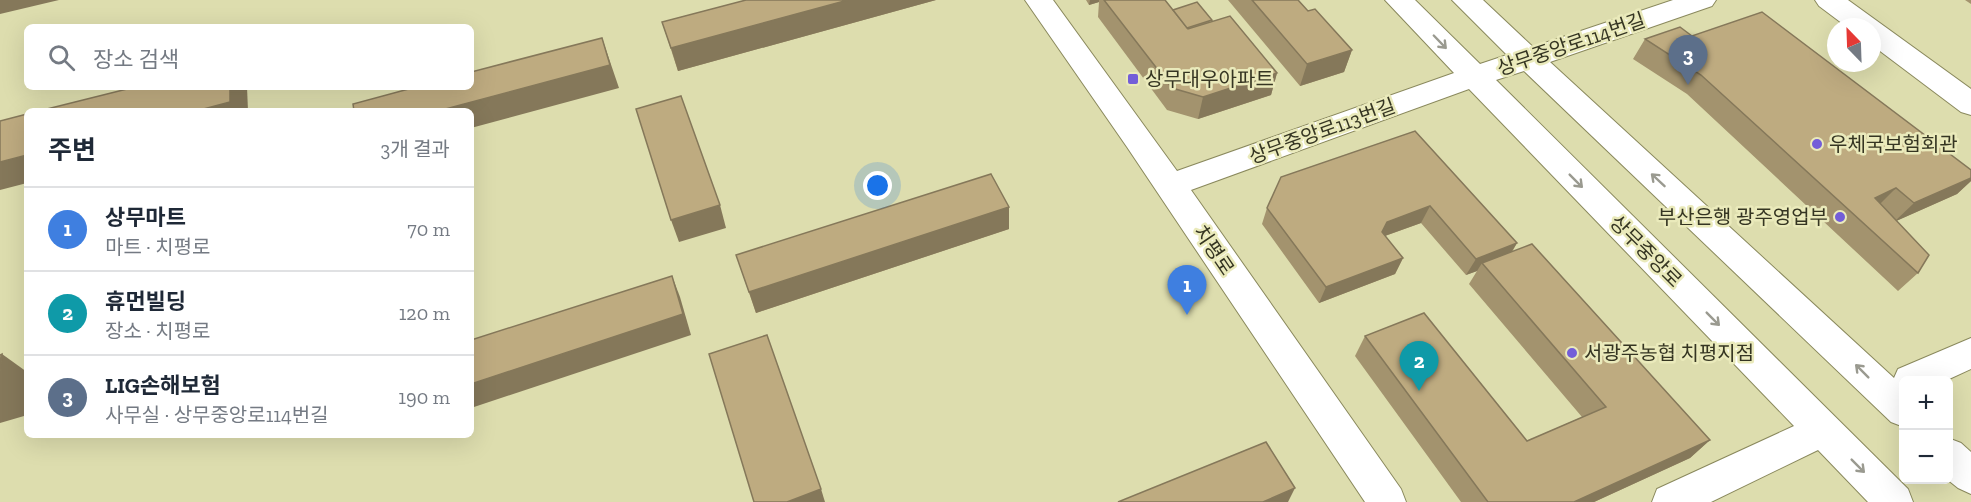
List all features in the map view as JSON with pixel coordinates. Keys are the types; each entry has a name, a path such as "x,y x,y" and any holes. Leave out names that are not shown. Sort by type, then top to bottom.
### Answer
{"street":[{"name":"치평로","path":"1039,0 1171,185 1387,502"},
{"name":"상무중앙로","path":"1399,0 1894,502"},
{"path":"1466,0 1528,59 1899,390"},
{"name":"상무중앙로114번길","path":"1474,77 1702,0"},
{"path":"1829,0 1854,18"},
{"path":"1881,38 1971,104"},
{"name":"상무중앙로113번길","path":"1171,185 1474,77"},
{"path":"1930,376 1971,353"},
{"path":"1671,502 1823,430"},
{"path":"1953,460 1971,476"}],"building":[{"path":"746,0 848,0 671,48 662,22"},
{"path":"1104,0 1165,0 1188,29 1230,16 1277,73 1203,97 1172,88"},
{"path":"1252,0 1298,0 1308,11 1315,9 1352,50 1307,64"},
{"path":"1197,2 1212,20 1187,28 1173,10"},
{"name":"우체국보험회관","path":"1762,12 1827,61 1827,72 1841,72 1971,170 1971,178 1914,203 1896,188 1875,198 1929,255 1918,273 1701,75 1645,39 1680,27 1692,36"},
{"path":"602,38 610,65 449,108 354,108 353,104 405,90 474,90 474,71"},
{"path":"123,90 230,90 230,102 207,108 51,108"},
{"path":"681,96 720,205 671,220 636,109"},
{"path":"24,115 24,156 0,162 0,121"},
{"path":"1415,131 1517,243 1476,259 1430,206 1387,222 1382,232 1403,258 1326,287 1267,208 1281,177"},
{"path":"991,174 1009,207 749,292 736,255"},
{"path":"1532,244 1710,440 1574,502 1488,502 1365,336 1424,313 1527,441 1606,407 1482,263"},
{"path":"672,276 683,314 474,383 474,339"},
{"path":"767,335 821,489 787,502 754,502 709,354"},
{"path":"1266,442 1295,488 1263,502 1118,502"}],"place":[{"name":"상무대우아파트","path":"1133,79"},
{"name":"LIG손해보험","path":"1688,85"},
{"name":"우체국보험회관","path":"1817,144"},
{"name":"부산은행 광주영업부","path":"1840,217"},
{"name":"상무마트","path":"1187,315"},
{"name":"서광주농협 치평지점","path":"1572,353"},
{"name":"휴먼빌딩","path":"1419,391"}]}
